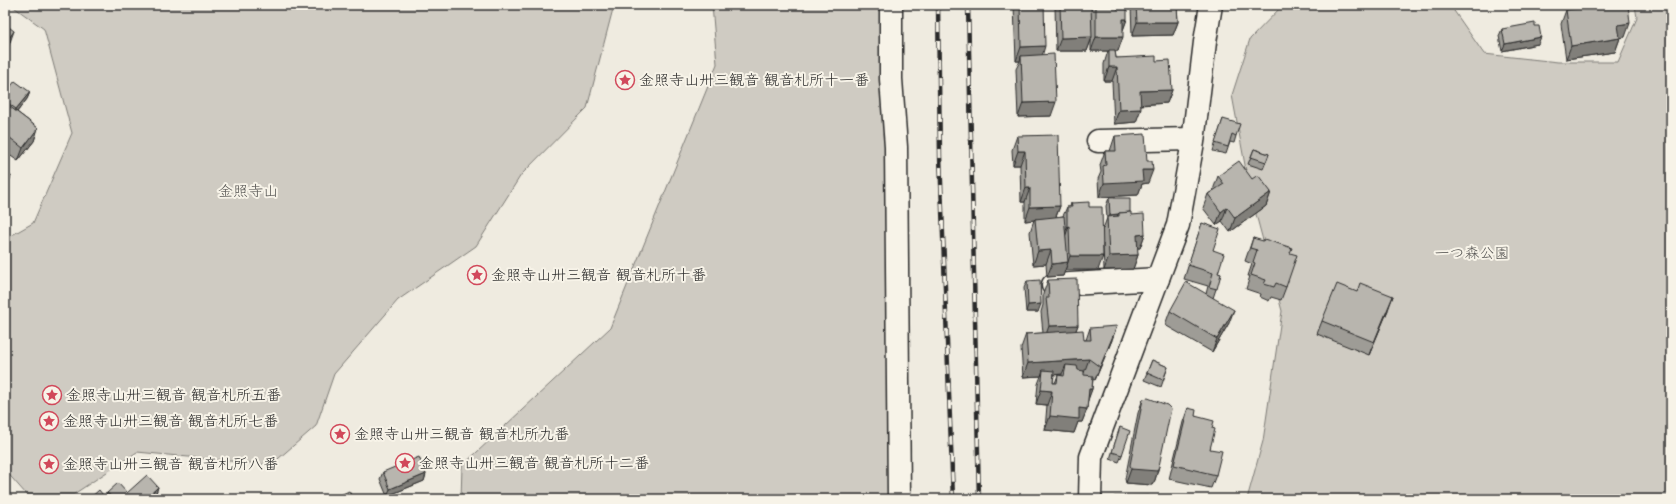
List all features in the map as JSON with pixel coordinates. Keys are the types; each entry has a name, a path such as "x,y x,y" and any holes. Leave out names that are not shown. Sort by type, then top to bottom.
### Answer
{"street":[{"path":"891,5 891,79 896,147 899,499"},
{"path":"1090,499 1091,457 1178,225 1193,139 1211,5"},
{"path":"1098,141 1193,139"},
{"path":"1053,285 1158,279"}],"green space":[{"name":"金照寺山","path":"11,5 614,5 587,108 521,175 476,246 398,300 334,374 316,426 271,465 137,452 74,494 26,494 5,470 5,239 33,223 72,133 44,29"},
{"path":"712,5 887,5 892,499 461,499 462,466 610,328 717,64"},
{"name":"一つ森公園","path":"1283,5 1450,5 1484,54 1558,62 1618,62 1637,18 1635,5 1671,5 1671,499 1247,499 1263,441 1282,311 1250,192 1232,95 1250,39"}],"building":[{"path":"1020,5 1044,5 1045,46 1021,47"},
{"path":"1060,5 1091,5 1092,37 1061,38"},
{"path":"1096,5 1117,5 1117,9 1127,9 1127,19 1123,19 1123,37 1096,37"},
{"path":"1136,5 1177,5 1178,22 1137,22"},
{"path":"1603,5 1628,5 1630,23 1618,25 1620,38 1571,46 1566,10"},
{"path":"1535,23 1535,26 1539,26 1541,37 1505,44 1502,29"},
{"path":"5,24 14,31 5,44"},
{"path":"1109,50 1115,50 1116,58 1156,56 1156,61 1170,60 1172,90 1140,91 1141,109 1119,110 1117,67 1109,67"},
{"path":"1054,54 1056,102 1023,103 1021,56"},
{"path":"15,81 30,92 16,109 5,101 5,94"},
{"path":"5,103 38,128 23,148 5,134"},
{"path":"1223,119 1240,124 1236,136 1232,134 1228,147 1215,143"},
{"path":"1145,134 1147,161 1152,161 1153,170 1142,170 1143,181 1104,183 1103,166 1106,165 1105,151 1116,151 1115,136"},
{"path":"1058,135 1060,206 1030,207 1030,188 1026,188 1025,151 1018,151 1017,136"},
{"path":"1254,149 1269,154 1266,162 1251,157"},
{"path":"1239,161 1252,179 1258,175 1271,192 1235,218 1227,207 1221,212 1208,194 1224,184 1218,176"},
{"path":"5,172 11,176 5,186"},
{"path":"1109,198 1130,198 1130,212 1110,215"},
{"path":"1089,202 1089,207 1102,207 1103,256 1070,256 1069,226 1067,227 1067,207 1072,207 1071,203"},
{"path":"1131,212 1131,215 1144,214 1145,234 1137,235 1138,255 1109,256 1107,217 1119,216 1119,213"},
{"path":"1064,216 1068,262 1052,264 1051,250 1038,251 1035,219"},
{"path":"1202,223 1220,229 1213,250 1224,254 1218,273 1221,274 1217,289 1209,287 1213,273 1188,265"},
{"path":"1253,238 1263,241 1264,239 1292,248 1290,253 1297,255 1286,287 1276,283 1274,287 1264,284 1266,280 1251,275 1257,250 1250,248"},
{"path":"1077,279 1078,325 1049,326 1046,298 1049,298 1048,280"},
{"path":"1040,280 1041,304 1028,305 1027,281"},
{"path":"1186,282 1234,310 1217,339 1170,311"},
{"path":"1360,283 1393,296 1374,342 1322,321 1337,284 1357,292"},
{"path":"1117,326 1100,367 1089,359 1028,363 1026,334 1083,330 1084,340 1091,340 1090,328"},
{"path":"1152,360 1168,367 1163,380 1147,373"},
{"path":"1066,365 1077,366 1078,370 1084,371 1084,375 1093,376 1092,389 1089,389 1087,409 1079,408 1079,419 1050,416 1052,391 1041,390 1043,370 1054,371 1053,383 1057,383 1058,375 1064,376"},
{"path":"1148,398 1167,405 1171,409 1157,471 1131,469 1130,465 1143,399"},
{"path":"1188,408 1196,410 1195,416 1214,421 1212,428 1215,429 1210,449 1222,451 1216,475 1174,465"},
{"path":"1120,427 1130,431 1122,455 1112,452"},
{"path":"419,457 426,474 390,489 383,472"},
{"path":"147,475 158,487 145,499 110,499 112,497 107,493 118,483 127,493"},
{"path":"99,490 106,499 89,499"},
{"path":"349,491 353,499 332,499"},
{"path":"1149,496 1149,499 1114,499 1114,497"}],"railway":[{"path":"938,5 940,156 953,499"},
{"path":"968,5 979,499"}],"place":[{"name":"金照寺山卅三観音 観音札所十一番","path":"625,80"},
{"name":"金照寺山卅三観音 観音札所十番","path":"477,275"},
{"name":"金照寺山卅三観音 観音札所五番","path":"52,395"},
{"name":"金照寺山卅三観音 観音札所七番","path":"49,421"},
{"name":"金照寺山卅三観音 観音札所九番","path":"340,434"},
{"name":"金照寺山卅三観音 観音札所十二番","path":"405,463"},
{"name":"金照寺山卅三観音 観音札所八番","path":"49,464"}]}
